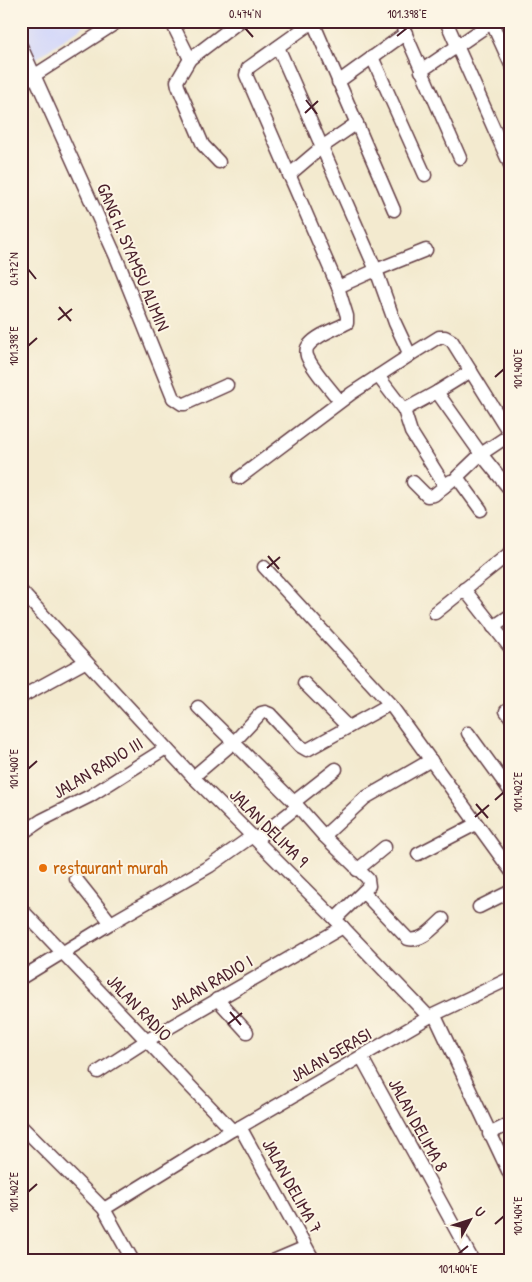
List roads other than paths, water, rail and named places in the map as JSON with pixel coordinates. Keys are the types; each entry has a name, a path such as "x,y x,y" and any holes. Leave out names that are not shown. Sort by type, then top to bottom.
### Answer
{"street":[{"path":"21,84 119,21"},
{"path":"171,21 190,59"},
{"path":"219,162 203,145 177,81 190,59 240,21"},
{"path":"446,21 511,167"},
{"path":"340,402 312,363 306,350 315,340 348,321 338,287 246,75 242,75 248,68 314,22 394,210"},
{"path":"421,71 491,22 511,64"},
{"path":"338,82 372,57 403,27 460,158"},
{"path":"21,46 36,75"},
{"path":"278,47 376,270 395,322 410,355"},
{"path":"372,57 425,175"},
{"name":"GANG H. SYAMSU ALIMIN","path":"36,75 117,259 173,398 185,404 227,384"},
{"path":"288,175 322,147 357,123"},
{"path":"338,287 426,250"},
{"path":"239,478 340,402 439,337 445,337 452,341 510,434 481,454 457,477 434,495 427,496 413,482"},
{"path":"404,410 471,371"},
{"path":"378,376 404,410 411,432 445,486"},
{"path":"437,392 481,454 511,492"},
{"path":"457,477 481,510"},
{"path":"435,613 511,552"},
{"path":"264,567 390,704 511,871"},
{"path":"464,589 511,649"},
{"name":"JALAN DELIMA 9","path":"21,591 193,777 432,1017 511,1177"},
{"path":"493,627 511,615"},
{"path":"21,697 85,662"},
{"path":"304,683 348,727"},
{"path":"193,777 233,743 261,713 270,714 304,750 311,750 390,704"},
{"path":"198,707 369,882 369,886 364,892 408,939 420,938 443,919"},
{"path":"468,733 511,792"},
{"name":"JALAN RADIO III","path":"21,834 42,820 90,796 166,748"},
{"path":"324,836 365,798 431,760"},
{"path":"22,976 210,866 254,838 336,769"},
{"path":"418,854 476,824"},
{"path":"357,870 385,847"},
{"path":"76,879 111,923"},
{"path":"479,907 511,891"},
{"name":"JALAN RADIO I","path":"98,1072 339,923 364,892"},
{"name":"JALAN RADIO","path":"21,909 146,1041 236,1129"},
{"name":"JALAN SERASI","path":"104,1209 236,1129 432,1017 511,978"},
{"path":"217,999 247,1032"},
{"name":"JALAN DELIMA 8","path":"362,1058 473,1261"},
{"path":"490,1134 511,1123"},
{"path":"21,1126 104,1209 133,1261"},
{"name":"JALAN DELIMA 7","path":"236,1129 314,1261"},
{"path":"273,1261 306,1247"}],"place":[{"name":"restaurant murah","path":"43,868"}]}
